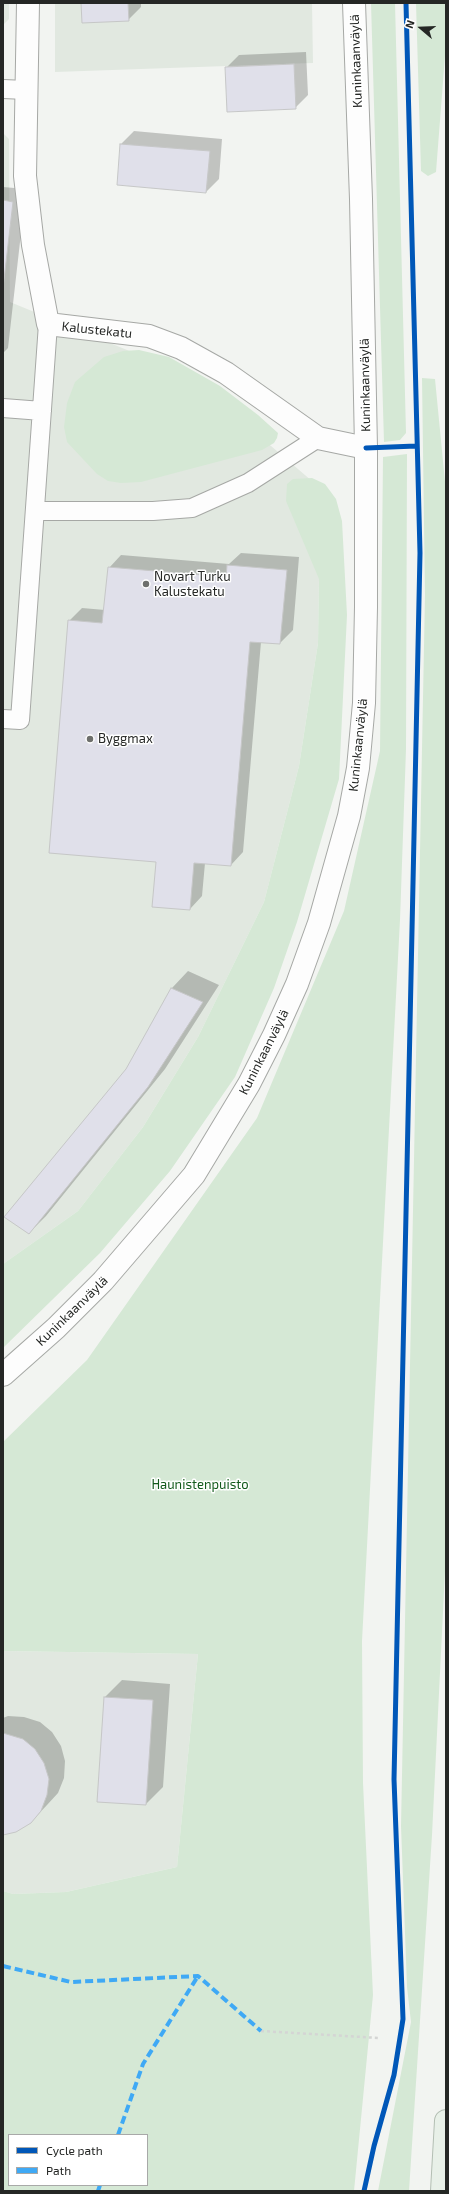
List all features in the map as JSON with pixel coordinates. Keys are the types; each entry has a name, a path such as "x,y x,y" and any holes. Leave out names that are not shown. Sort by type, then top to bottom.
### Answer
{"highway":[{"path":"442,2191 446,2121"}],"street":[{"name":"Kalustekatu","path":"28,3 25,176 33,245 48,324 149,336 180,348 226,373 318,438 366,448"},
{"name":"Kuninkaanväylä","path":"3,1375 56,1328 102,1281 194,1175 249,1084 274,1035 297,984 319,922 336,867 349,816 358,768 364,703 366,448 361,207 354,3"}],"lane":[{"path":"3,89 26,90"},
{"path":"3,718 20,720 36,511 48,324"},
{"path":"3,408 42,411"},
{"path":"36,511 153,512 192,508 248,483 318,438"}],"path":[{"path":"261,2030 379,2038"}],"shaded area":[{"path":"3,3 9,3 9,19 3,25"},
{"path":"55,3 312,3 313,63 55,72"},
{"path":"3,133 9,139 10,302 188,375 319,487 319,579 318,643 299,766 264,902 198,1037 143,1127 78,1211 3,1264"},
{"path":"3,1651 198,1654 177,1867 66,1892 13,1894 3,1891"}],"green space":[{"path":"371,3 395,3 406,433 400,440 384,442"},
{"path":"416,3 446,3 446,43 436,172 428,176 421,171"},
{"path":"139,350 169,357 220,386 258,415 278,433 274,443 262,450 141,482 121,483 108,481 97,474 67,442 64,427 67,403 75,382 104,357 123,351"},
{"path":"422,378 435,379 446,492 446,1551 432,1835 409,2191 378,2191 411,2022 407,1987 401,1826 425,595"},
{"name":"Haunistenpuisto","path":"407,454 406,749 400,920 362,1641 363,1783 373,1995 354,2191 3,2191 3,1891 13,1894 66,1892 177,1867 198,1654 3,1651 3,1442 87,1360 257,1118 344,911 380,751 383,457"},
{"path":"312,478 325,484 336,499 342,521 347,615 339,779 297,922 274,988 235,1077 170,1171 100,1253 3,1348 3,1264 78,1211 143,1127 198,1037 264,902 299,766 318,643 319,579 286,501 287,484 293,479"}],"building":[{"path":"81,3 128,3 129,21 82,23"},
{"path":"294,64 296,109 227,112 225,67"},
{"path":"120,144 210,151 206,193 117,185"},
{"path":"3,200 13,202 3,288"},
{"path":"227,565 287,570 280,644 250,642 231,866 194,863 190,910 152,907 156,862 49,853 68,620 102,623 108,567 226,577"},
{"path":"171,988 203,1002 148,1087 29,1234 4,1217 126,1069"},
{"path":"104,1697 153,1700 146,1805 97,1802"},
{"path":"3,1733 23,1739 35,1749 44,1763 49,1779 47,1795 41,1811 31,1823 16,1832 3,1835"}],"marked path":[{"path":"3,1966 71,1982 198,1976 261,2031"},
{"path":"118,2134 143,2064 198,1976"},
{"path":"98,2191 100,2186"}],"cycle path":[{"path":"364,2191 374,2146 394,2075 403,2019 394,1779 420,553 406,3"},
{"path":"366,448 416,446"}],"place":[{"name":"Novart Turku Kalustekatu","path":"146,584"},
{"name":"Byggmax","path":"90,739"}]}
